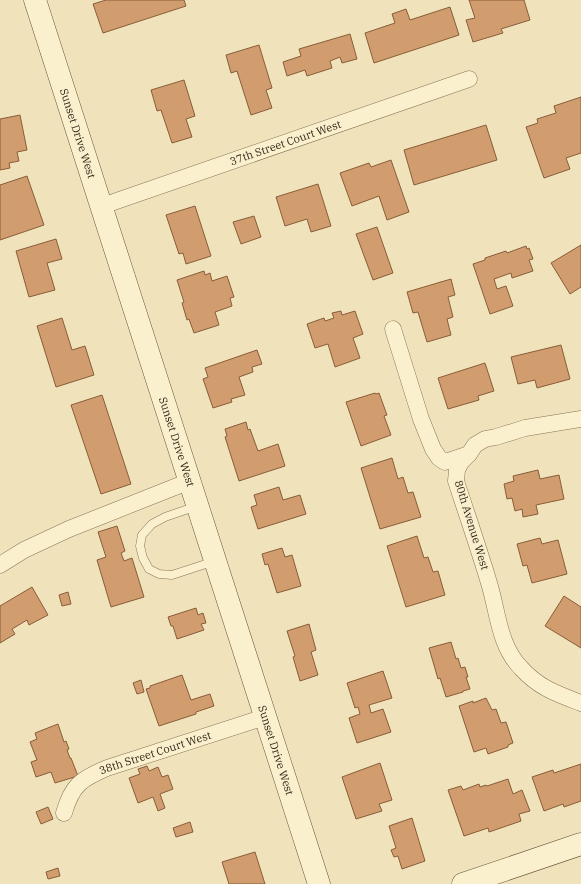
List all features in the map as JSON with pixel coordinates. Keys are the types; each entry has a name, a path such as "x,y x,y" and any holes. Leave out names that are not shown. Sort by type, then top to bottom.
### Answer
{"street":[{"name":"Sunset Drive West","path":"35,0 319,884"},
{"name":"37th Street Court West","path":"102,206 469,79"},
{"path":"393,329 421,419 433,449 439,458 445,462 469,454 475,445 485,439 525,428 581,419"},
{"name":"80th Avenue West","path":"469,454 461,462 457,470 456,482 490,585 500,625 510,655 520,668 539,684 553,692 581,703"},
{"path":"0,565 24,550 69,529 190,481"},
{"name":"38th Street Court West","path":"64,813 68,800 74,789 88,777 107,768 265,717"},
{"path":"463,884 581,844"}],"lane":[{"path":"198,505 169,515 152,524 142,535 140,546 143,558 150,569 159,574 172,575 216,561"}],"building":[{"path":"106,0 184,0 186,6 103,33 93,4"},
{"path":"469,0 524,0 530,20 501,29 503,33 473,42 466,20 475,18"},
{"path":"450,7 459,35 374,63 365,33 395,23 392,14 406,9 410,20"},
{"path":"350,34 357,59 342,63 340,57 330,61 332,68 307,76 305,70 287,76 283,62 301,56 299,49"},
{"path":"259,45 272,88 266,90 272,108 251,115 237,71 231,73 226,55"},
{"path":"184,80 195,116 186,119 192,137 172,143 161,110 157,111 151,90"},
{"path":"581,97 581,153 566,158 570,169 544,178 526,127 538,123 537,119 556,113 554,106"},
{"path":"20,115 27,150 17,152 19,161 9,163 10,168 0,170 0,119"},
{"path":"486,125 497,160 414,185 404,150"},
{"path":"391,160 409,212 387,220 379,196 352,206 340,173 369,163 371,167"},
{"path":"27,176 44,225 0,240 0,185"},
{"path":"318,184 331,226 311,232 307,219 285,226 276,197"},
{"path":"195,206 211,256 186,264 183,253 179,254 166,215"},
{"path":"254,216 261,237 241,244 233,222"},
{"path":"377,227 393,273 373,280 356,234"},
{"path":"56,239 62,259 47,263 55,290 29,297 16,251"},
{"path":"581,245 581,287 570,294 551,263"},
{"path":"526,246 527,249 529,248 533,259 529,260 533,271 512,278 511,273 494,279 497,289 506,286 513,306 490,314 473,264 485,260 485,258 506,251 507,253"},
{"path":"204,271 205,275 210,273 212,281 227,276 234,297 230,298 232,306 215,312 219,325 194,333 189,319 187,320 182,303 184,302 177,280"},
{"path":"451,279 455,295 448,297 453,317 447,319 451,335 427,342 418,312 413,313 407,292"},
{"path":"341,311 342,315 355,311 363,334 353,338 360,358 335,367 328,344 315,348 307,324 324,318 325,321 334,318 332,313"},
{"path":"62,318 72,350 85,346 94,375 56,387 37,326"},
{"path":"561,345 570,379 537,388 535,380 518,384 511,357"},
{"path":"257,350 262,364 252,367 253,372 239,377 245,395 231,399 232,402 213,408 203,379 208,377 205,368"},
{"path":"485,363 494,391 478,396 479,400 448,409 438,378"},
{"path":"379,393 387,415 384,416 391,435 361,446 346,402"},
{"path":"102,395 131,484 101,494 71,405"},
{"path":"246,422 248,430 250,429 258,451 278,444 285,466 239,481 225,437 227,436 225,429"},
{"path":"392,458 398,479 403,477 408,493 413,492 421,517 380,529 361,468"},
{"path":"538,470 540,479 559,475 564,499 536,505 538,514 523,517 522,509 515,511 512,498 507,499 504,484 514,481 513,476"},
{"path":"279,487 283,500 300,495 306,514 258,529 251,507 257,505 254,495"},
{"path":"117,526 125,551 121,553 124,561 132,558 144,597 111,607 97,560 106,557 98,532"},
{"path":"417,536 424,558 428,557 433,572 438,571 445,595 406,607 387,546"},
{"path":"540,538 542,544 558,540 567,574 532,583 527,565 523,566 517,544"},
{"path":"282,548 285,557 292,555 301,586 277,593 268,564 265,565 262,554"},
{"path":"32,587 48,615 29,625 27,620 12,629 15,634 0,643 0,606"},
{"path":"68,592 71,604 62,606 59,595"},
{"path":"564,596 581,607 581,648 545,626"},
{"path":"196,608 198,615 203,613 206,623 201,624 204,630 177,639 173,626 171,626 168,617"},
{"path":"309,624 316,650 311,652 318,675 300,681 293,657 295,656 287,631"},
{"path":"451,642 456,659 458,658 461,668 465,667 468,677 466,677 470,689 446,697 440,678 438,679 429,648"},
{"path":"383,671 392,698 369,705 371,713 383,709 391,732 357,743 349,718 360,714 358,707 355,708 347,683"},
{"path":"182,675 191,700 210,694 214,706 196,712 196,714 159,726 146,689 150,688 150,686"},
{"path":"141,680 144,692 137,694 133,683"},
{"path":"486,698 492,710 496,709 501,723 506,722 513,743 508,745 508,747 488,754 486,748 474,752 459,706"},
{"path":"58,724 64,742 66,741 69,749 67,750 78,776 55,783 51,772 36,777 31,762 37,760 30,742 37,739 35,733"},
{"path":"380,763 392,800 379,804 382,811 356,819 342,777"},
{"path":"581,764 581,801 564,807 563,804 544,811 532,777 553,770 554,773"},
{"path":"147,766 149,771 158,767 162,777 168,775 173,789 160,794 165,808 158,811 153,797 138,803 129,778 140,774 138,769"},
{"path":"508,779 513,794 522,790 530,811 519,814 521,821 489,832 488,828 464,836 448,790 461,786 463,790 479,784 480,787 487,786"},
{"path":"48,807 53,819 41,824 36,812"},
{"path":"412,818 425,861 402,869 398,856 394,857 391,850 396,848 389,826"},
{"path":"190,822 193,832 176,837 173,828"},
{"path":"255,852 265,884 229,884 222,862"},
{"path":"58,868 60,876 48,879 46,872"}]}
